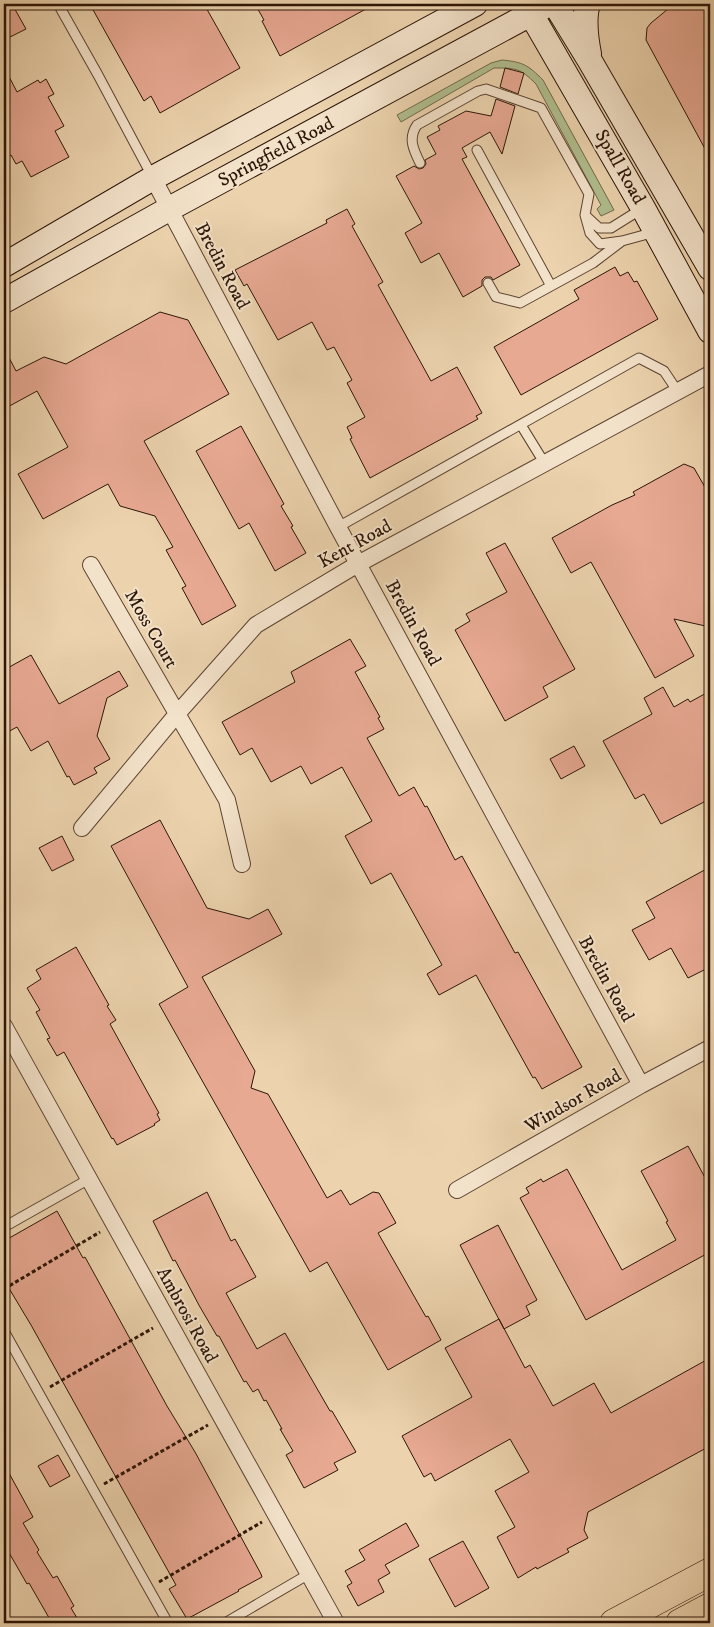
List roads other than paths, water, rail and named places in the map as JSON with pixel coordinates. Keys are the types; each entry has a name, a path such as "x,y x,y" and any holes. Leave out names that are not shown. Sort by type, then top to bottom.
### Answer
{"highway":[{"path":"614,1623 710,1572"},
{"path":"680,1623 710,1607"}],"main road":[{"name":"Springfield Road","path":"4,265 153,178 475,4"},
{"name":"Spall Road","path":"555,4 590,60 710,268"},
{"path":"588,4 586,10 586,39 590,60"},
{"name":"Springfield Road","path":"4,301 536,7"},
{"name":"Spall Road","path":"536,7 710,331"}],"street":[{"name":"Bredin Road","path":"153,178 338,528 641,1085"},
{"name":"Kent Road","path":"82,828 177,714 256,625 358,564 710,374"},
{"name":"Moss Court","path":"91,565 226,800 242,864"},
{"name":"Ambrosi Road","path":"4,1026 336,1623"},
{"name":"Windsor Road","path":"457,1190 641,1085 710,1048"}],"lane":[{"path":"58,4 153,178"},
{"path":"420,163 414,152 411,138 417,125 478,91 486,89 495,91 541,108 589,194 584,215 590,233 600,244 622,241 656,232"},
{"path":"477,150 552,286"},
{"path":"584,215 599,228 611,228 643,208"},
{"path":"488,283 496,297 520,304 593,263 622,241"},
{"path":"338,528 639,358 664,371 678,392"},
{"path":"521,425 545,464"},
{"path":"4,1227 88,1179"},
{"path":"4,1332 168,1623"},
{"path":"225,1623 309,1574"}]}
